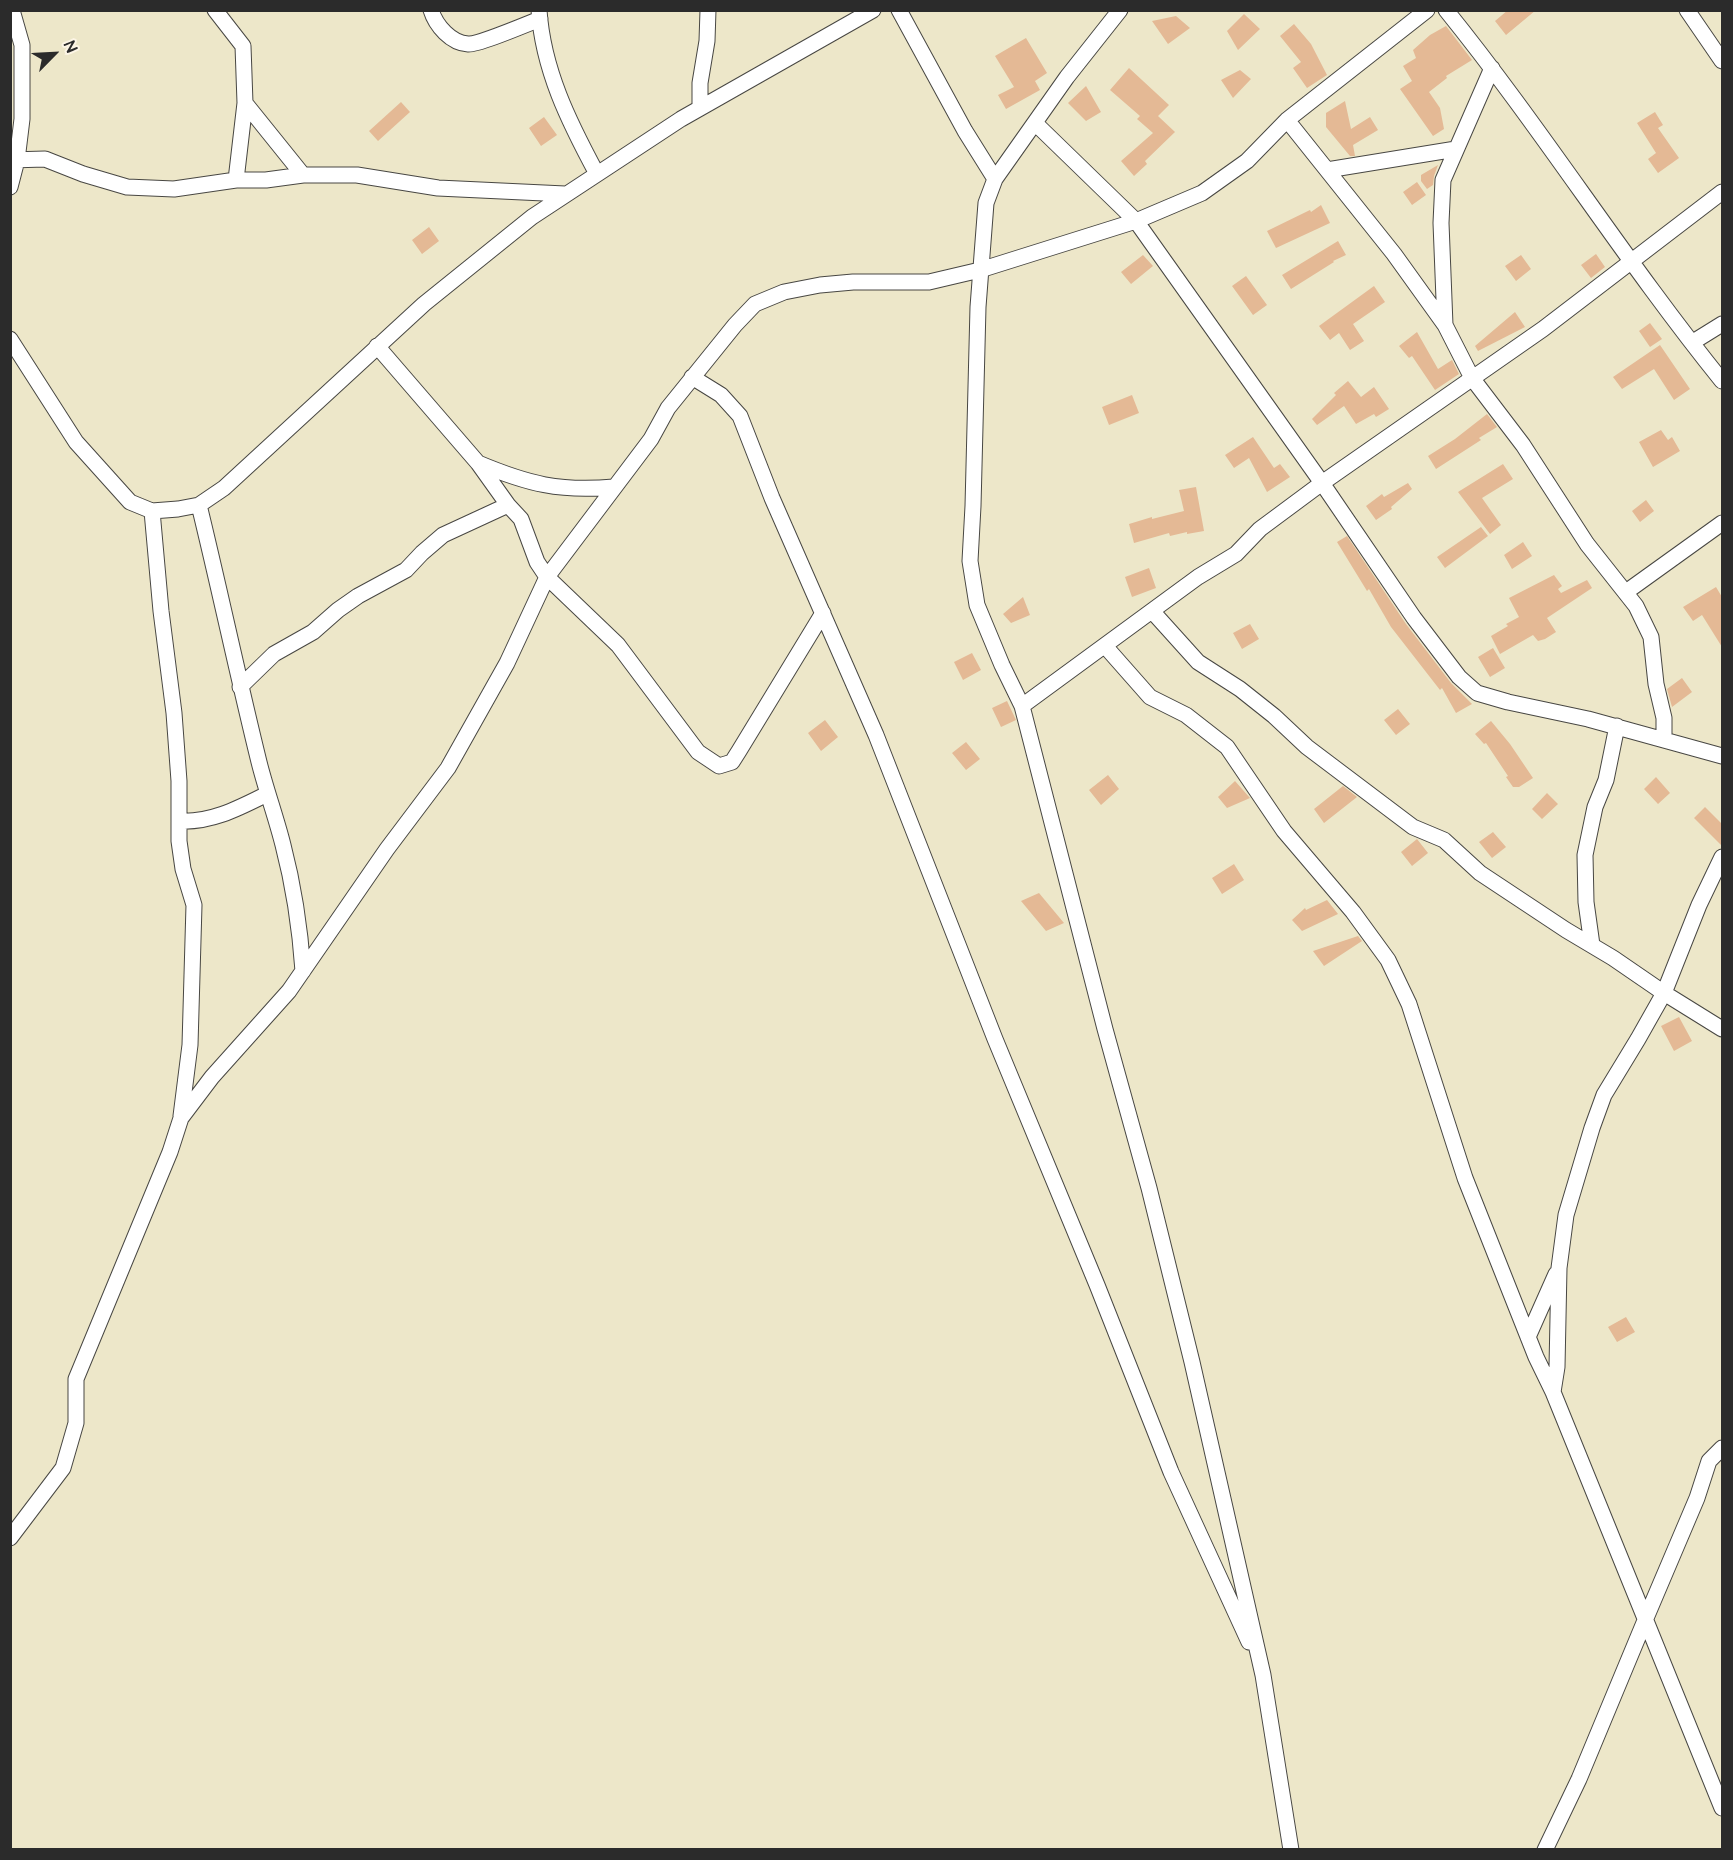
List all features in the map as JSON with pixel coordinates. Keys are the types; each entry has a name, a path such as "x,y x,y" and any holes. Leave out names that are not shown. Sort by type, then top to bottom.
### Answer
{"street":[{"path":"10,187 22,119 22,45 12,10"},
{"path":"215,10 243,46 246,103 236,180"},
{"path":"431,10 443,31 456,42 470,45 540,15 551,76 577,138 597,174"},
{"path":"700,107 700,82 707,41 708,10"},
{"path":"10,339 76,442 130,502 152,511 199,505 224,488 424,304 532,217 700,107 873,10"},
{"path":"899,10 965,131 995,179"},
{"path":"1120,10 1067,77 995,179 986,203 980,270 970,561 977,605 1022,706 1181,1316 1263,1675 1291,1850"},
{"path":"181,1118 212,1077 289,991 387,849 448,768 507,663 547,577 651,439 668,408 735,325 755,304 784,292 820,285 853,282 929,282 980,270 1136,221 1202,193 1247,161 1287,120 1428,10"},
{"path":"1446,10 1492,68 1722,381"},
{"path":"1687,10 1722,61"},
{"path":"1445,325 1441,223 1442,184 1492,68"},
{"path":"246,103 303,175"},
{"path":"1287,120 1394,254 1445,325 1473,378 1522,444 1587,544 1636,606 1651,638 1656,684 1664,718 1664,739"},
{"path":"1035,123 1136,221 1322,483 1414,618 1459,677 1477,693 1617,726 1722,756"},
{"path":"1327,170 1456,149"},
{"path":"14,160 45,159 83,174 127,187 174,189 236,180 266,180 303,175 357,175 438,188 565,195"},
{"path":"1022,706 1198,577 1236,554 1260,529 1322,483 1543,329 1722,192"},
{"path":"1693,342 1722,324"},
{"path":"378,346 478,463 521,519 537,562 547,577 618,645 698,752 719,766 732,762 740,751 823,613"},
{"path":"692,377 721,395 740,417 772,498 876,735 995,1039 1097,1285 1171,1472 1263,1675"},
{"path":"478,463 514,478 545,486 583,490 614,487"},
{"path":"199,505 240,687 267,794 283,843 296,903 303,971"},
{"path":"240,687 274,654 313,632 338,609 358,596 406,570 442,535 508,505"},
{"path":"10,1538 63,1468 76,1424 76,1379 170,1152 181,1118 190,1044 194,905 183,869 179,841 179,781 174,712 160,611 152,511"},
{"path":"1626,592 1722,523"},
{"path":"1152,611 1198,662 1240,689 1274,716 1307,747 1413,827 1444,840 1480,873 1722,1029"},
{"path":"1105,646 1150,697 1186,716 1227,747 1284,831 1353,912 1388,960 1409,1004 1465,1179 1722,1808"},
{"path":"1592,945 1586,902 1585,855 1595,807 1606,780 1617,726"},
{"path":"179,821 190,822 226,814 267,794"},
{"path":"1552,1392 1557,1367 1559,1268 1566,1215 1604,1095 1664,993 1699,905 1722,857"},
{"path":"1528,1337 1559,1268"},
{"path":"1545,1850 1579,1779 1697,1498 1709,1461 1722,1448"}],"building":[{"path":"1508,10 1536,10 1506,35 1495,21"},
{"path":"1244,14 1260,29 1238,50 1227,31"},
{"path":"1176,16 1190,28 1168,44 1152,21"},
{"path":"1294,24 1311,44 1327,75 1307,88 1293,68 1301,62 1280,36"},
{"path":"1446,26 1472,60 1446,76 1447,78 1429,92 1440,108 1444,129 1433,136 1400,89 1412,81 1403,66 1416,58 1413,50 1430,35"},
{"path":"1026,38 1047,73 1035,81 1040,90 1006,109 998,95 1014,87 995,56"},
{"path":"1129,68 1169,105 1158,116 1175,132 1145,161 1147,164 1134,176 1121,161 1153,133 1137,119 1140,116 1110,90"},
{"path":"1240,70 1251,79 1233,98 1221,80"},
{"path":"1086,86 1101,112 1086,121 1068,103"},
{"path":"1345,101 1351,129 1370,117 1378,130 1353,145 1355,156 1350,156 1326,127 1326,113"},
{"path":"401,102 410,112 378,141 369,131"},
{"path":"1655,112 1663,125 1658,128 1679,158 1658,173 1648,159 1656,153 1637,123"},
{"path":"544,117 557,135 541,146 529,128"},
{"path":"1438,165 1433,185 1427,189 1421,181 1421,175"},
{"path":"1417,182 1426,195 1412,205 1403,192"},
{"path":"1321,205 1330,223 1276,248 1267,231 1310,210 1311,212"},
{"path":"429,227 439,241 422,254 412,240"},
{"path":"1338,241 1346,255 1291,289 1282,275"},
{"path":"1596,254 1605,267 1591,278 1581,265"},
{"path":"1143,255 1153,266 1131,284 1121,272"},
{"path":"1521,255 1531,269 1516,281 1505,266"},
{"path":"1246,276 1267,305 1253,315 1232,286"},
{"path":"1374,286 1385,302 1353,324 1364,341 1350,350 1339,333 1330,340 1319,326"},
{"path":"1515,312 1525,327 1478,351 1475,346"},
{"path":"1650,323 1662,339 1650,347 1639,331"},
{"path":"1417,332 1438,369 1452,360 1459,374 1435,390 1412,356 1409,358 1399,346"},
{"path":"1660,345 1690,389 1674,400 1654,369 1622,389 1613,377"},
{"path":"1348,381 1361,397 1374,387 1389,409 1376,417 1374,414 1356,424 1344,406 1317,425 1312,419 1336,395 1334,393"},
{"path":"1132,395 1139,413 1109,425 1102,407"},
{"path":"1487,414 1497,427 1436,469 1428,456 1455,439"},
{"path":"1661,430 1668,440 1672,437 1680,451 1653,467 1639,442"},
{"path":"1253,437 1274,468 1280,464 1290,477 1267,492 1249,458 1234,468 1225,455"},
{"path":"1503,464 1513,479 1482,498 1501,525 1490,534 1458,492"},
{"path":"1408,483 1412,489 1391,507 1392,509 1376,520 1366,506 1382,494 1384,497"},
{"path":"1196,487 1204,531 1170,536 1169,533 1134,543 1129,524 1184,511 1179,490"},
{"path":"1646,500 1654,511 1640,522 1632,511"},
{"path":"1481,527 1488,536 1445,568 1437,557"},
{"path":"1347,536 1406,624 1451,683 1472,704 1456,713 1442,688 1440,690 1391,627 1369,589 1367,591 1337,542"},
{"path":"1523,542 1532,556 1512,569 1504,555"},
{"path":"1149,568 1156,588 1132,597 1125,577"},
{"path":"1554,575 1562,586 1558,589 1561,593 1587,580 1592,588 1547,618 1556,632 1538,641 1533,635 1500,654 1491,636 1519,617 1509,598"},
{"path":"1716,587 1722,597 1722,647 1702,615 1693,621 1683,607"},
{"path":"1023,597 1030,615 1011,623 1003,614"},
{"path":"1250,624 1259,639 1242,649 1233,633"},
{"path":"1493,648 1505,668 1490,677 1478,657"},
{"path":"972,653 981,670 963,680 954,662"},
{"path":"1682,678 1692,692 1672,707 1667,689"},
{"path":"1007,701 1016,720 1001,727 992,708"},
{"path":"1398,709 1410,724 1396,735 1384,720"},
{"path":"825,720 838,737 821,751 808,733"},
{"path":"1491,721 1533,778 1519,787 1513,787 1486,743 1484,744 1475,734"},
{"path":"966,742 980,759 966,770 952,753"},
{"path":"1108,775 1119,789 1101,805 1089,790"},
{"path":"1656,777 1670,793 1658,804 1644,789"},
{"path":"1235,781 1250,798 1227,808 1218,797"},
{"path":"1343,786 1357,797 1324,823 1314,809"},
{"path":"1547,793 1558,804 1542,819 1532,809"},
{"path":"1705,807 1722,824 1722,846 1694,818"},
{"path":"1493,832 1506,847 1492,858 1479,842"},
{"path":"1417,839 1428,853 1412,866 1401,852"},
{"path":"1234,864 1244,880 1222,894 1212,878"},
{"path":"1039,893 1064,923 1046,931 1021,901"},
{"path":"1327,900 1338,914 1302,931 1292,920 1305,908 1306,910"},
{"path":"1358,936 1362,941 1324,966 1313,951"},
{"path":"1679,1017 1692,1041 1674,1051 1661,1026"},
{"path":"1626,1317 1635,1332 1617,1342 1608,1327"}]}
